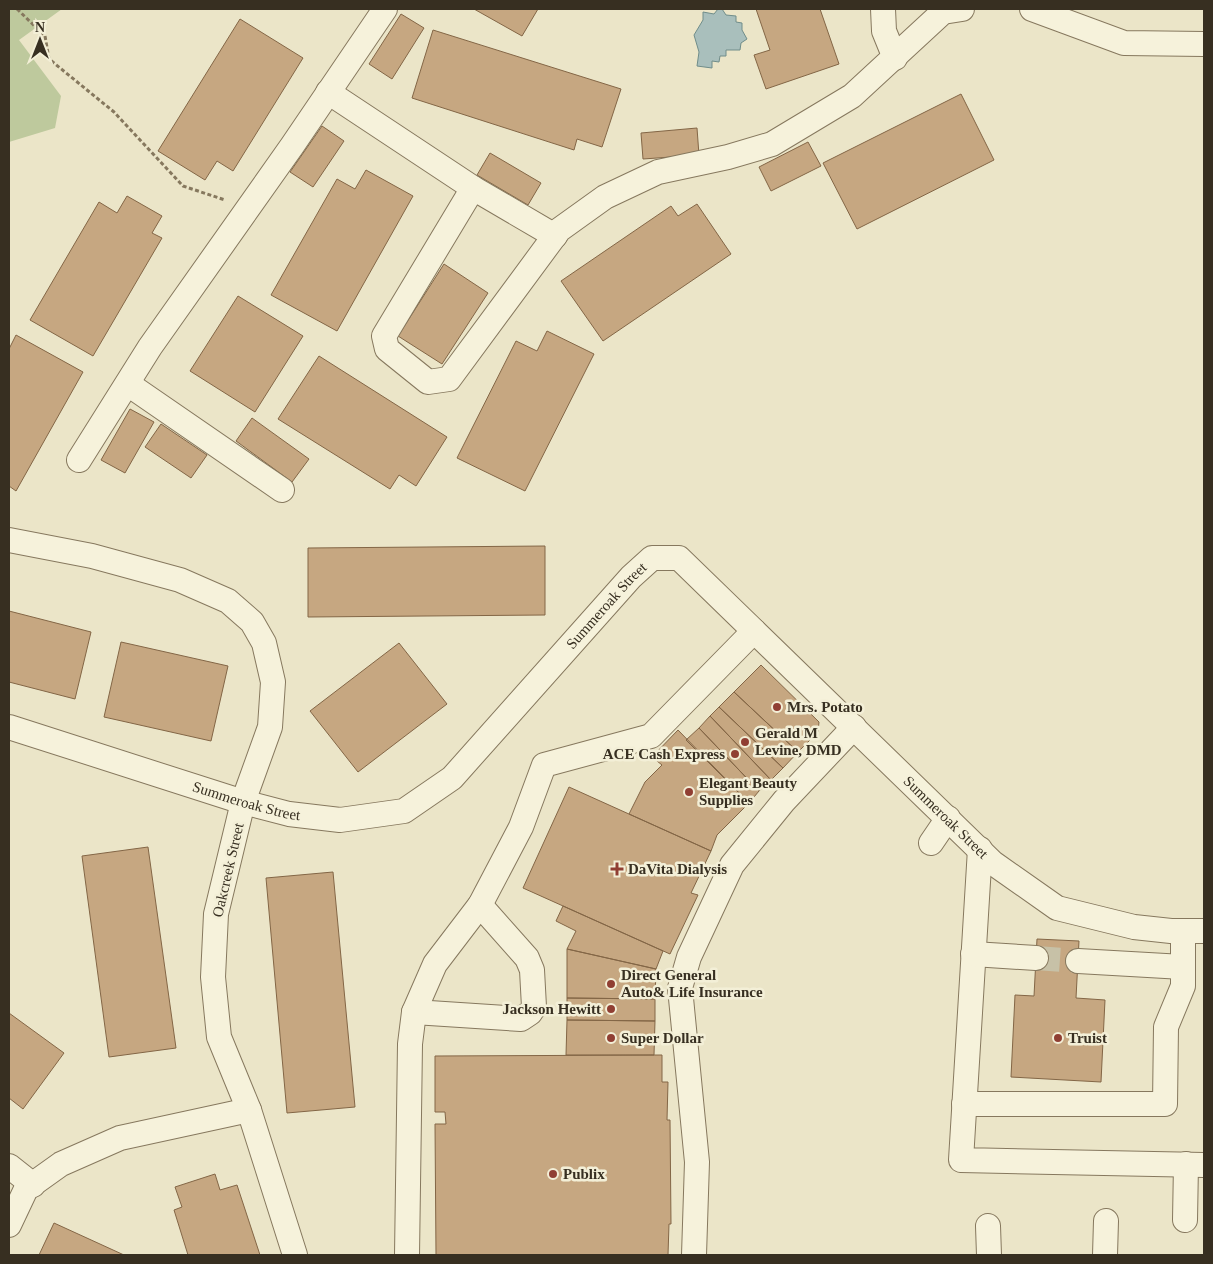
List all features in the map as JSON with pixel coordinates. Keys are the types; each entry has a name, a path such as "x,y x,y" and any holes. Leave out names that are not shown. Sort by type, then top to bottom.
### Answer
{"street":[{"path":"79,460 150,346 385,9"},
{"path":"883,9 884,31 895,58"},
{"path":"1032,9 1124,43 1204,44"},
{"path":"473,188 384,336 387,349 428,382 449,379 559,230 605,197 658,172 728,157 772,144 852,96 948,10"},
{"path":"328,92 473,188 555,236"},
{"path":"128,384 282,490"},
{"name":"Oakcreek Street","path":"9,540 92,556 180,580 228,601 252,622 264,643 273,682 270,727 243,802 216,914 213,977 219,1037 249,1110 295,1255"},
{"name":"Summeroak Street","path":"9,727 243,802 289,814 340,820 404,812 452,778 631,577 652,558 679,558 993,863 1057,908 1134,927 1194,931"},
{"path":"407,1255 410,1044 414,1012 434,964 480,905 521,827 544,765 651,736 754,631"},
{"path":"694,1255 697,1162 680,988 689,957 732,865 784,801 854,727"},
{"path":"931,843 948,818"},
{"path":"980,849 961,1160 1195,1165 1185,1220"},
{"path":"414,1012 521,1019 530,1013 534,1007 532,970 527,958 480,905"},
{"path":"964,1104 1165,1104 1166,1027 1184,986 1183,967 1194,931"},
{"path":"973,954 1036,958"},
{"path":"1078,961 1183,967"},
{"path":"9,1225 26,1190 61,1164 120,1138 249,1110"},
{"path":"9,1166 33,1185"},
{"path":"1105,1255 1106,1221"},
{"path":"988,1226 989,1255"}],"path":[{"path":"17,9 45,36 49,59 114,112 183,186 222,198 243,215"}],"green space":[{"path":"9,9 62,9 19,40 61,96 55,128 9,142"}],"water":[{"path":"718,9 722,9 726,15 736,16 736,22 742,23 742,30 747,39 741,43 740,50 726,50 726,56 720,56 719,62 712,61 712,68 697,66 699,52 694,35 703,20 703,12 714,14"}],"building":[{"path":"474,9 538,9 522,36"},
{"path":"756,9 820,9 839,64 766,89 754,55 770,50"},
{"path":"401,14 424,28 392,79 369,64"},
{"path":"240,19 303,58 233,171 217,161 205,180 158,151"},
{"path":"433,30 621,89 602,147 577,139 574,150 412,98"},
{"path":"961,94 994,160 857,229 823,163"},
{"path":"322,126 344,141 313,187 290,172"},
{"path":"697,128 699,155 643,159 641,133"},
{"path":"808,142 821,166 771,191 759,167"},
{"path":"490,153 541,183 528,205 477,175"},
{"path":"366,170 413,196 337,331 271,295 337,179 355,189"},
{"path":"127,196 162,216 152,233 162,238 93,356 30,320 99,202 117,213"},
{"path":"697,204 731,254 603,341 561,281 671,206 678,216"},
{"path":"444,264 488,293 442,364 398,336"},
{"path":"238,296 303,336 255,412 190,371"},
{"path":"547,331 594,354 525,491 457,458 516,341 537,351"},
{"path":"16,335 83,372 16,491 9,486 9,349"},
{"path":"319,356 447,437 416,486 399,475 390,489 278,419"},
{"path":"130,409 154,422 125,473 101,460"},
{"path":"252,418 309,459 292,482 236,441"},
{"path":"161,424 207,455 191,478 145,447"},
{"path":"545,546 545,615 308,617 308,548"},
{"path":"9,611 91,632 75,699 9,682"},
{"path":"121,642 228,666 211,741 104,717"},
{"path":"399,643 447,704 358,772 310,711"},
{"name":"Mrs. Potato","path":"761,665 819,722 818,732 798,752 734,692"},
{"path":"734,692 798,752 783,768 719,707"},
{"name":"Gerald M Levine, DMD","path":"719,707 783,768 771,780 710,716"},
{"name":"ACE Cash Express","path":"710,716 771,780 759,791 699,728"},
{"path":"699,728 759,791 749,803 686,740"},
{"name":"Elegant Beauty Supplies","path":"678,730 749,803 717,835 711,851 629,814 645,782 662,765 652,757"},
{"name":"DaVita Dialysis","path":"569,787 711,851 691,893 698,895 670,954 523,888"},
{"path":"148,847 176,1048 109,1057 82,856"},
{"path":"333,872 355,1107 287,1113 266,878"},
{"path":"563,906 663,951 656,969 567,949 576,931 556,921"},
{"name":"Truist","path":"1037,939 1079,941 1076,998 1105,1000 1101,1082 1011,1077 1015,995 1034,996"},
{"name":"Direct General Auto& Life Insurance","path":"567,949 656,969 655,999 567,998"},
{"name":"Jackson Hewitt","path":"567,998 655,999 655,1021 567,1020"},
{"path":"9,1013 64,1053 23,1109 9,1098"},
{"name":"Super Dollar","path":"567,1020 655,1021 654,1055 566,1055"},
{"name":"Publix","path":"662,1055 662,1082 668,1082 667,1120 670,1120 671,1224 669,1224 668,1255 436,1255 435,1124 446,1124 445,1112 435,1112 435,1056"},
{"path":"215,1174 220,1190 237,1185 260,1255 188,1255 174,1210 182,1207 175,1187"},
{"path":"54,1223 124,1255 39,1255"}],"tunnel":[{"path":"1036,958 1078,961"}],"place":[{"name":"Mrs. Potato","path":"777,707"},
{"name":"Gerald M Levine, DMD","path":"745,742"},
{"name":"ACE Cash Express","path":"735,754"},
{"name":"Elegant Beauty Supplies","path":"689,792"},
{"name":"DaVita Dialysis","path":"617,869"},
{"name":"Direct General Auto& Life Insurance","path":"611,984"},
{"name":"Jackson Hewitt","path":"611,1009"},
{"name":"Super Dollar","path":"611,1038"},
{"name":"Truist","path":"1058,1038"},
{"name":"Publix","path":"553,1174"}]}
